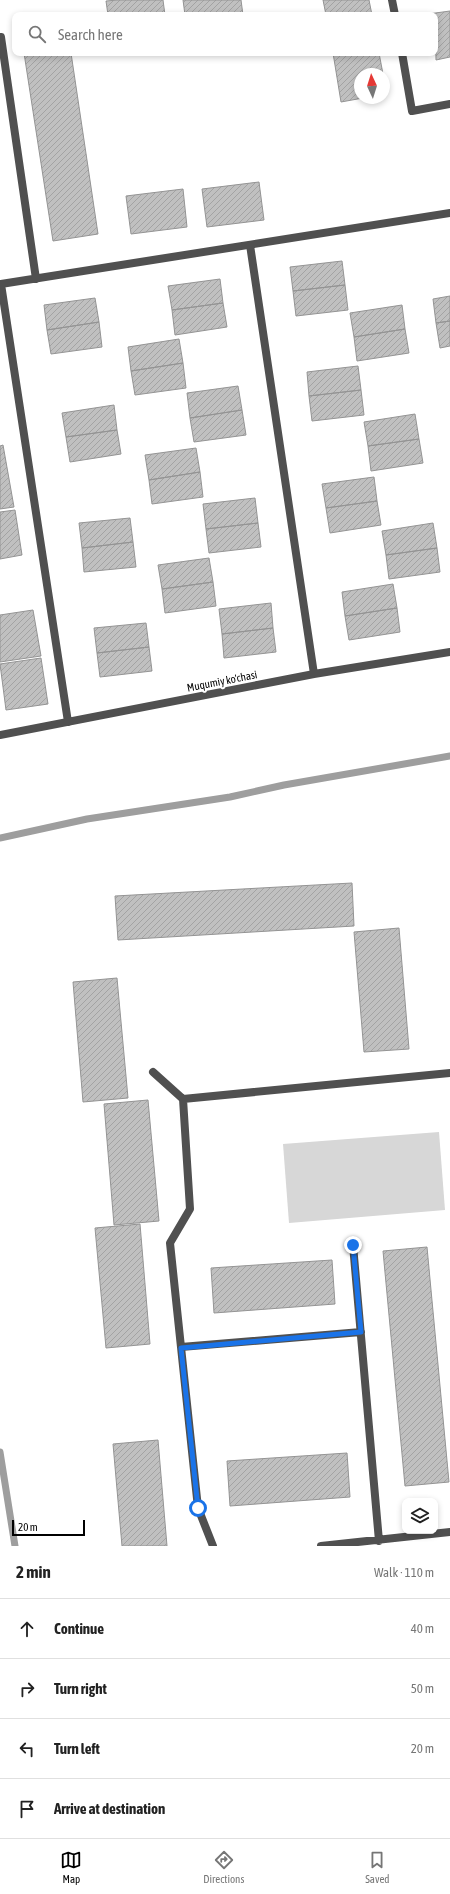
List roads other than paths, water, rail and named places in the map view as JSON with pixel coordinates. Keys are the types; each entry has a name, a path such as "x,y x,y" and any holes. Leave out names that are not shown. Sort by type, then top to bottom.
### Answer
{"street":[{"path":"392,0 394,12"},
{"path":"1,37 36,279"},
{"path":"403,56 412,110 450,104"},
{"path":"68,722 1,284 450,213"},
{"path":"250,245 314,674"},
{"name":"Muqumiy ko'chasi","path":"0,735 314,674 450,652"},
{"path":"153,1072 183,1099 190,1209 170,1243 198,1508 213,1546"},
{"path":"183,1099 450,1073"},
{"path":"353,1245 379,1541"},
{"path":"181,1348 361,1332"},
{"path":"321,1546 379,1541 450,1532"}],"waterway":[{"path":"0,838 87,819 230,797 284,785 450,756"},
{"path":"0,1452 15,1546"}]}
